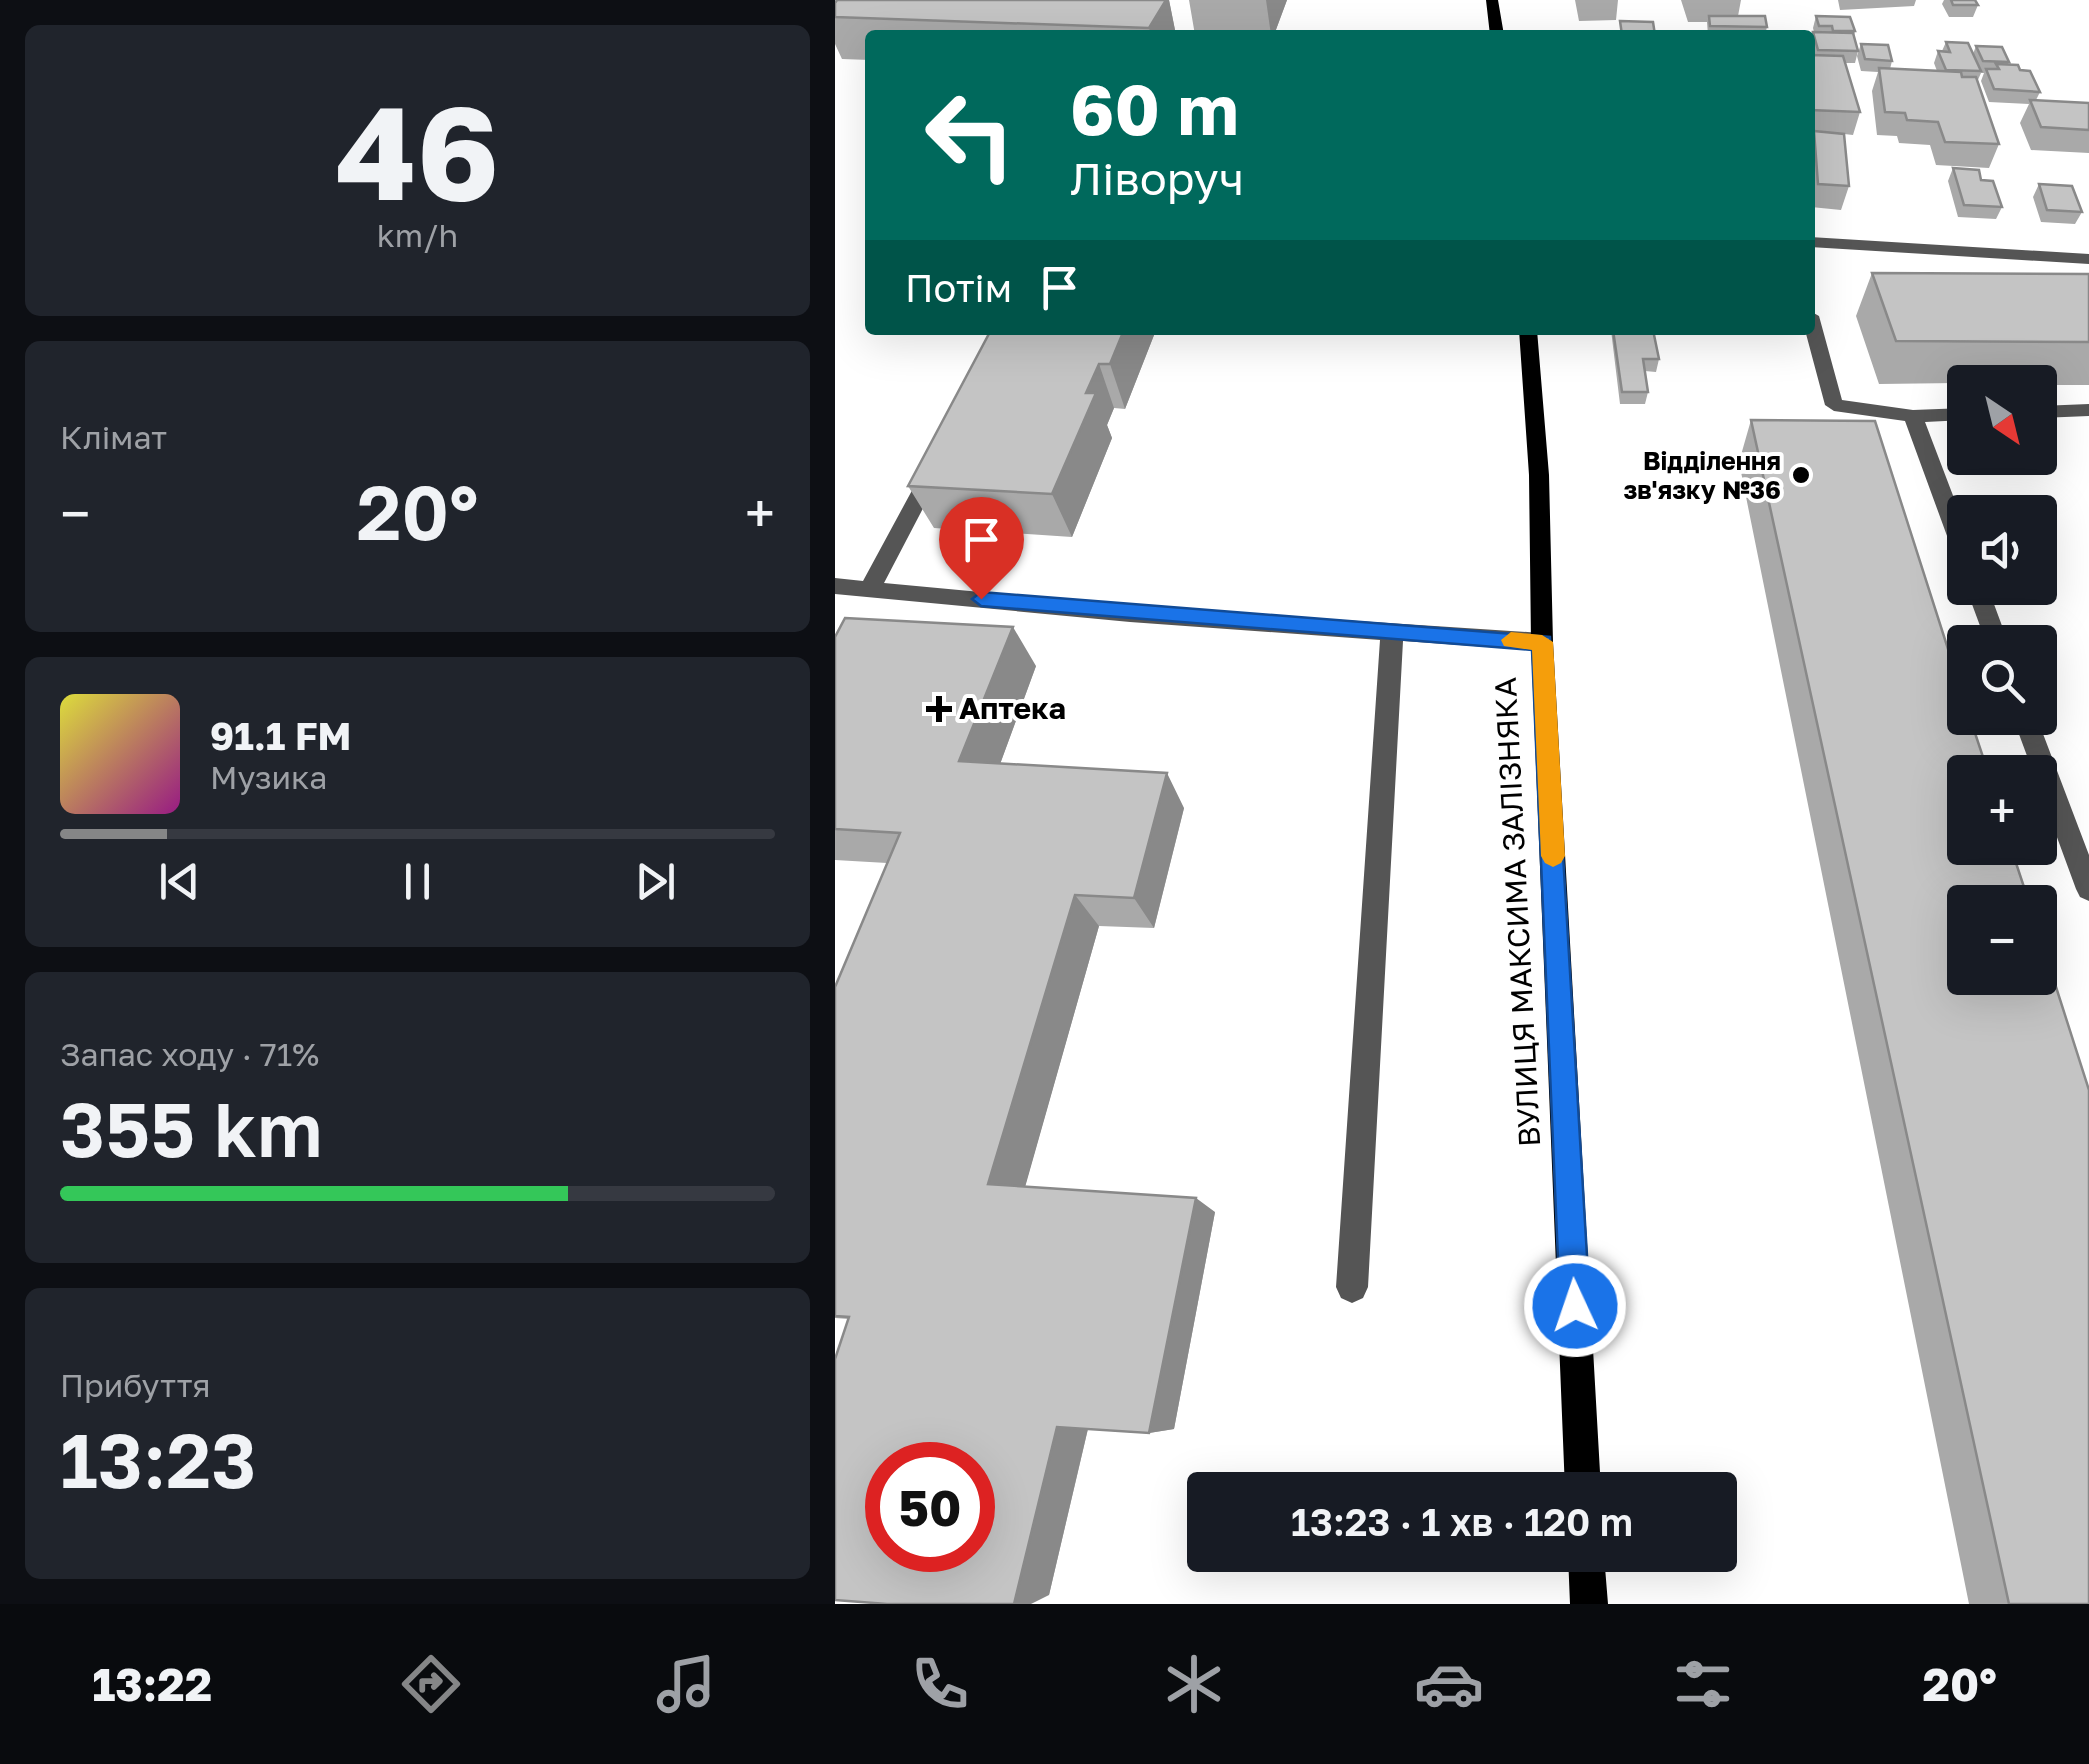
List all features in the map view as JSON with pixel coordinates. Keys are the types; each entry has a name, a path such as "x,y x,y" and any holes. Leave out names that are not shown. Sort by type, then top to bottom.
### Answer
{"main road":[{"path":"1492,0 1496,30"},
{"name":"ВУЛИЦЯ МАКСИМА ЗАЛІЗНЯКА","path":"1528,335 1539,475 1542,642 1582,1472"},
{"path":"1588,1572 1589,1604"}],"street":[{"path":"1815,242 2089,259"},
{"path":"1815,335 1834,405 1913,416 1947,415"},
{"path":"2057,411 2089,410"},
{"path":"1913,416 1947,507"},
{"path":"871,588 943,450"},
{"path":"835,586 1130,614 1542,642"},
{"path":"1352,1286 1392,632"},
{"path":"2031,735 2089,890"}],"building":[{"path":"837,0 1166,0 1149,28 835,17"},
{"path":"1951,0 1975,0 1978,5 1953,5"},
{"path":"1709,16 1765,16 1767,27 1710,26"},
{"path":"1816,16 1850,17 1855,31 1833,31 1832,26 1819,26"},
{"path":"1620,21 1653,22 1654,30 1621,30"},
{"path":"1815,32 1853,33 1858,51 1818,50"},
{"path":"1946,42 1968,43 1981,71 1946,70 1938,51 1950,52"},
{"path":"1861,44 1888,45 1892,61 1865,59"},
{"path":"1976,46 2002,47 2009,62 1983,61"},
{"path":"1815,55 1843,56 1860,112 1815,110"},
{"path":"1996,64 2018,65 2020,70 2030,71 2040,92 1994,89 1986,69 1999,69"},
{"path":"1879,68 1961,72 1962,77 1976,77 1999,144 1945,142 1938,122 1907,120 1905,113 1885,112"},
{"path":"2030,100 2089,103 2089,130 2041,127"},
{"path":"1815,131 1844,134 1849,186 1818,184"},
{"path":"1953,168 1979,170 1981,180 1993,181 2002,207 1964,205"},
{"path":"2039,184 2072,186 2082,212 2047,210"},
{"path":"1872,273 2089,274 2089,342 1896,341"},
{"path":"988,335 1122,335 1110,364 1099,364 1086,393 1096,393 1052,494 908,486"},
{"path":"1614,335 1654,335 1659,359 1643,359 1648,392 1622,392"},
{"path":"1751,420 1875,421 1947,646 1947,735 1976,735 1982,755 1947,755 1947,865 2017,865 2023,885 1947,885 1947,995 2057,995 2057,990 2089,1090 2089,1604 2009,1604"},
{"path":"845,618 1013,627 959,761 1167,773 1134,898 1075,895 988,1184 1196,1198 1149,1433 1057,1427 1014,1604 835,1600 835,1359 849,1317 835,1316 835,987 900,833 835,829 835,637"}],"slow traffic":[{"path":"1511,640 1542,642 1553,856"}],"place":[{"name":"Відділення зв'язку №36","path":"1801,475"},
{"name":"Аптека","path":"939,709"}],"route":[{"path":"981,599 1130,614 1542,642 1575,1306"}]}
